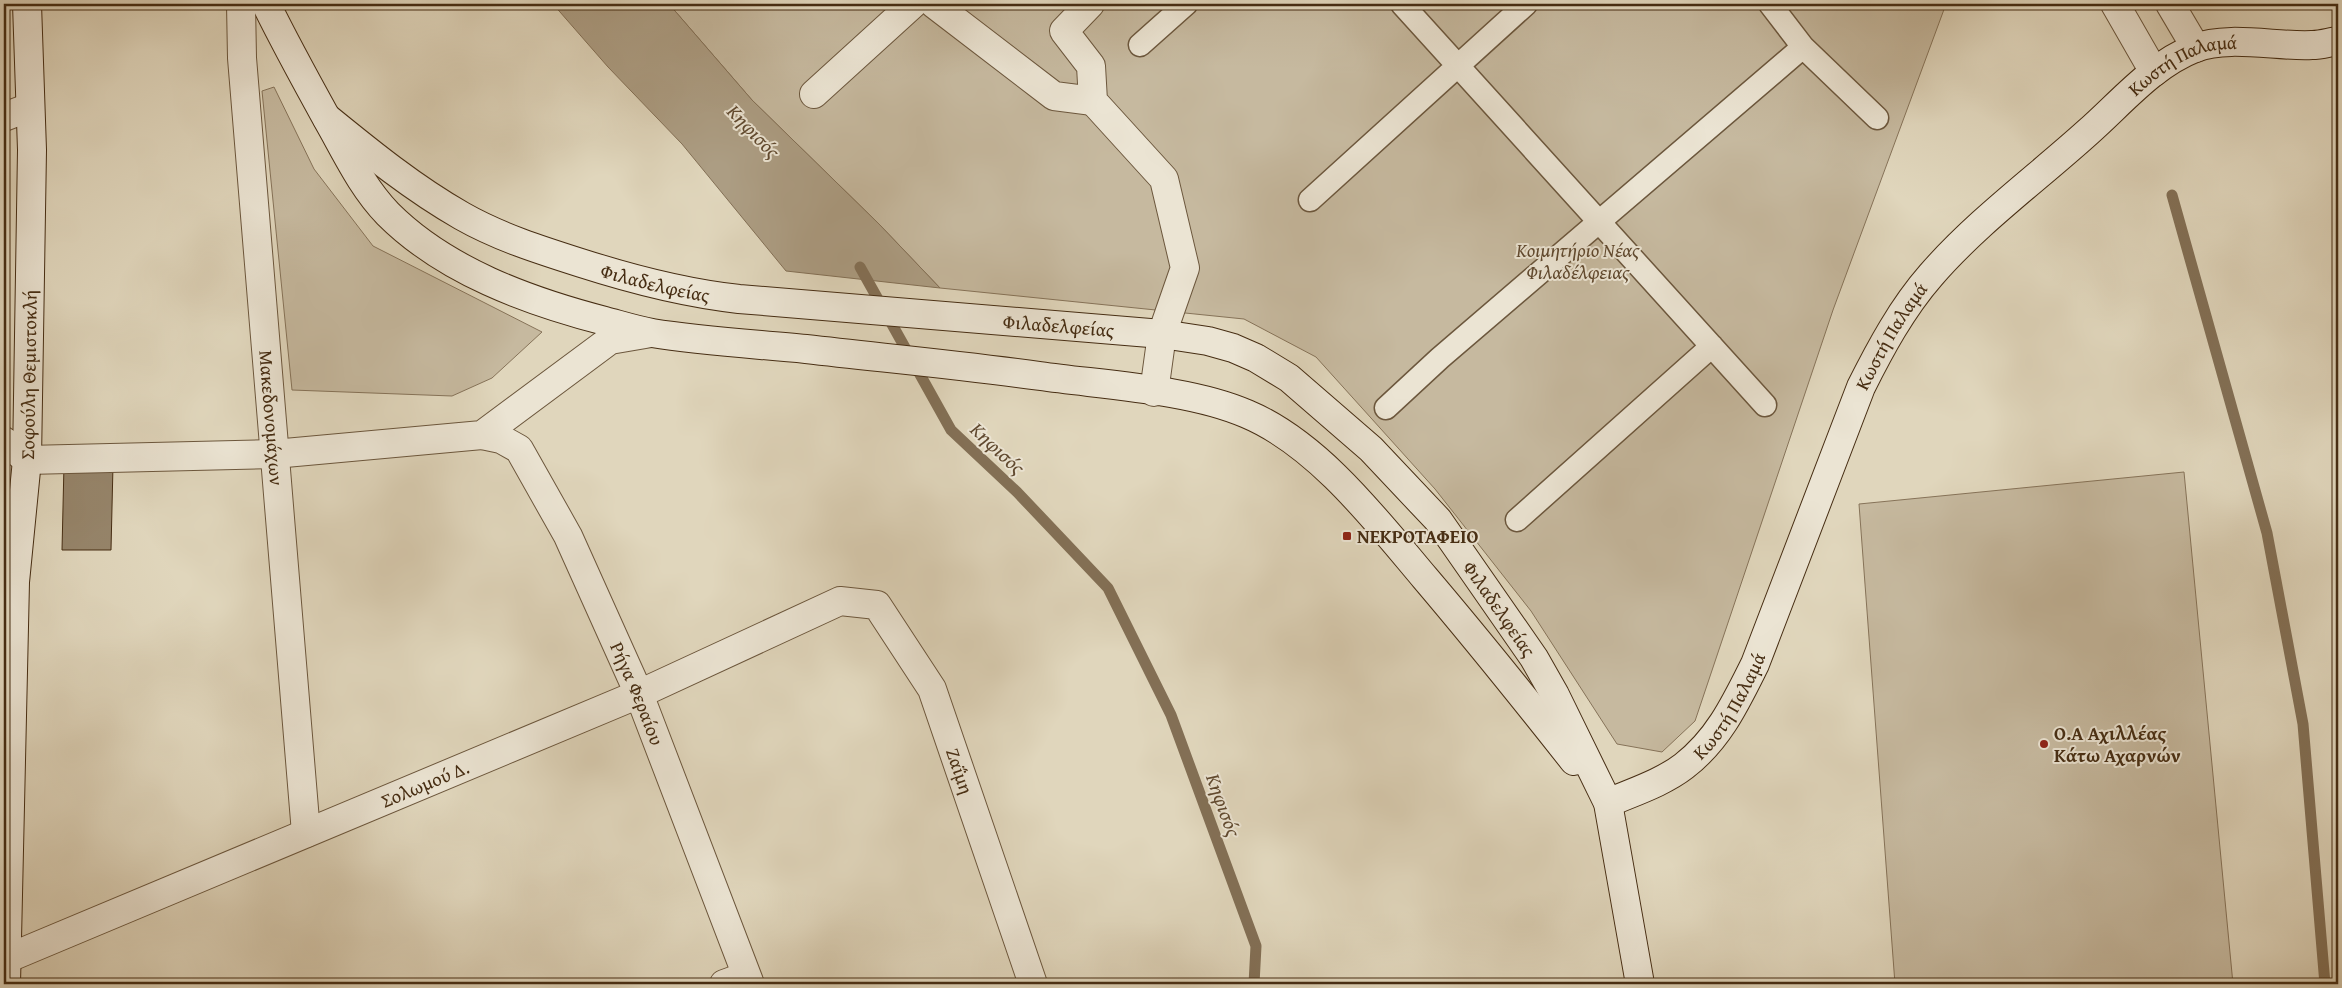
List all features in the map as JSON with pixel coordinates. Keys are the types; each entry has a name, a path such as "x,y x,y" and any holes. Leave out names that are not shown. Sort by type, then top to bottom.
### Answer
{"street":[{"name":"Σοφούλη Θεμιστοκλή","path":"5,967 9,691 15,582 27,460 32,194 27,4"},
{"name":"Μακεδονομάχων","path":"242,4 242,58 306,833"},
{"name":"Φιλαδελφείας","path":"266,4 303,78 360,180 388,213 418,240 457,264 506,289 570,312 651,332 978,368 1154,392 1204,400 1249,414 1277,429 1304,448 1374,517 1490,655 1608,803"},
{"path":"814,94 913,4"},
{"path":"934,4 1054,96 1093,101"},
{"path":"1090,4 1064,31 1091,66 1093,101 1164,179 1185,268 1162,334 1154,392"},
{"path":"2116,4 2154,72"},
{"path":"2170,4 2196,48"},
{"name":"Κωστή Παλαμά","path":"1608,803 1653,784 1682,767 1703,749 1720,730 1735,705 1754,664 1861,387 1878,352 1930,276 1966,240 2154,72 2196,48 2252,42 2312,45 2338,41"},
{"path":"4,117 30,107"},
{"name":"Φιλαδελφείας","path":"327,118 424,193 463,216 504,236 543,251 645,283 694,294 739,299 1162,334 1208,340 1256,358 1289,378 1371,449 1438,520 1534,658 1555,695 1608,803 1640,984"},
{"path":"4,442 27,460 274,454 482,435 610,340 651,332"},
{"name":"Ρήγα Φεραίου","path":"482,435 501,439 518,449 568,536 639,694 740,981"},
{"name":"Σολωμού Δ.","path":"5,967 306,833 639,694 840,601"},
{"name":"Ζαΐμη","path":"840,601 877,605 932,689 1033,984"}],"lane":[{"path":"1140,45 1186,4"},
{"path":"1402,4 1766,405"},
{"path":"1310,200 1526,4"},
{"path":"1770,4 1803,47 1877,118"},
{"path":"1386,408 1440,358 1598,221 1803,47"},
{"path":"1517,520 1712,346"}],"green space":[{"name":"Κοιμητήριο Νέας Φιλαδέλφειας","path":"669,4 1946,4 1833,310 1695,721 1662,752 1617,744 1531,611 1435,489 1316,357 1244,319 940,288 879,224 752,100"},
{"path":"274,87 314,169 373,246 542,332 492,378 452,396 292,390 262,91"},
{"name":"Ο.Α Αχιλλέας Κάτω Αχαρνών","path":"2184,472 2233,984 1895,984 1859,504"}],"water":[{"path":"553,4 669,4 752,100 879,224 940,288 786,271 682,144 608,67"}],"building":[{"path":"64,464 113,465 111,550 62,550"}],"waterway":[{"path":"2172,195 2267,533 2303,724 2325,984"},
{"name":"Κηφισός","path":"860,267 951,430 1017,492 1108,588 1171,715 1256,946 1254,984"}],"place":[{"name":"ΝΕΚΡΟΤΑΦΕΙΟ","path":"1347,536"},
{"name":"Ο.Α Αχιλλέας Κάτω Αχαρνών","path":"2044,744"}]}
